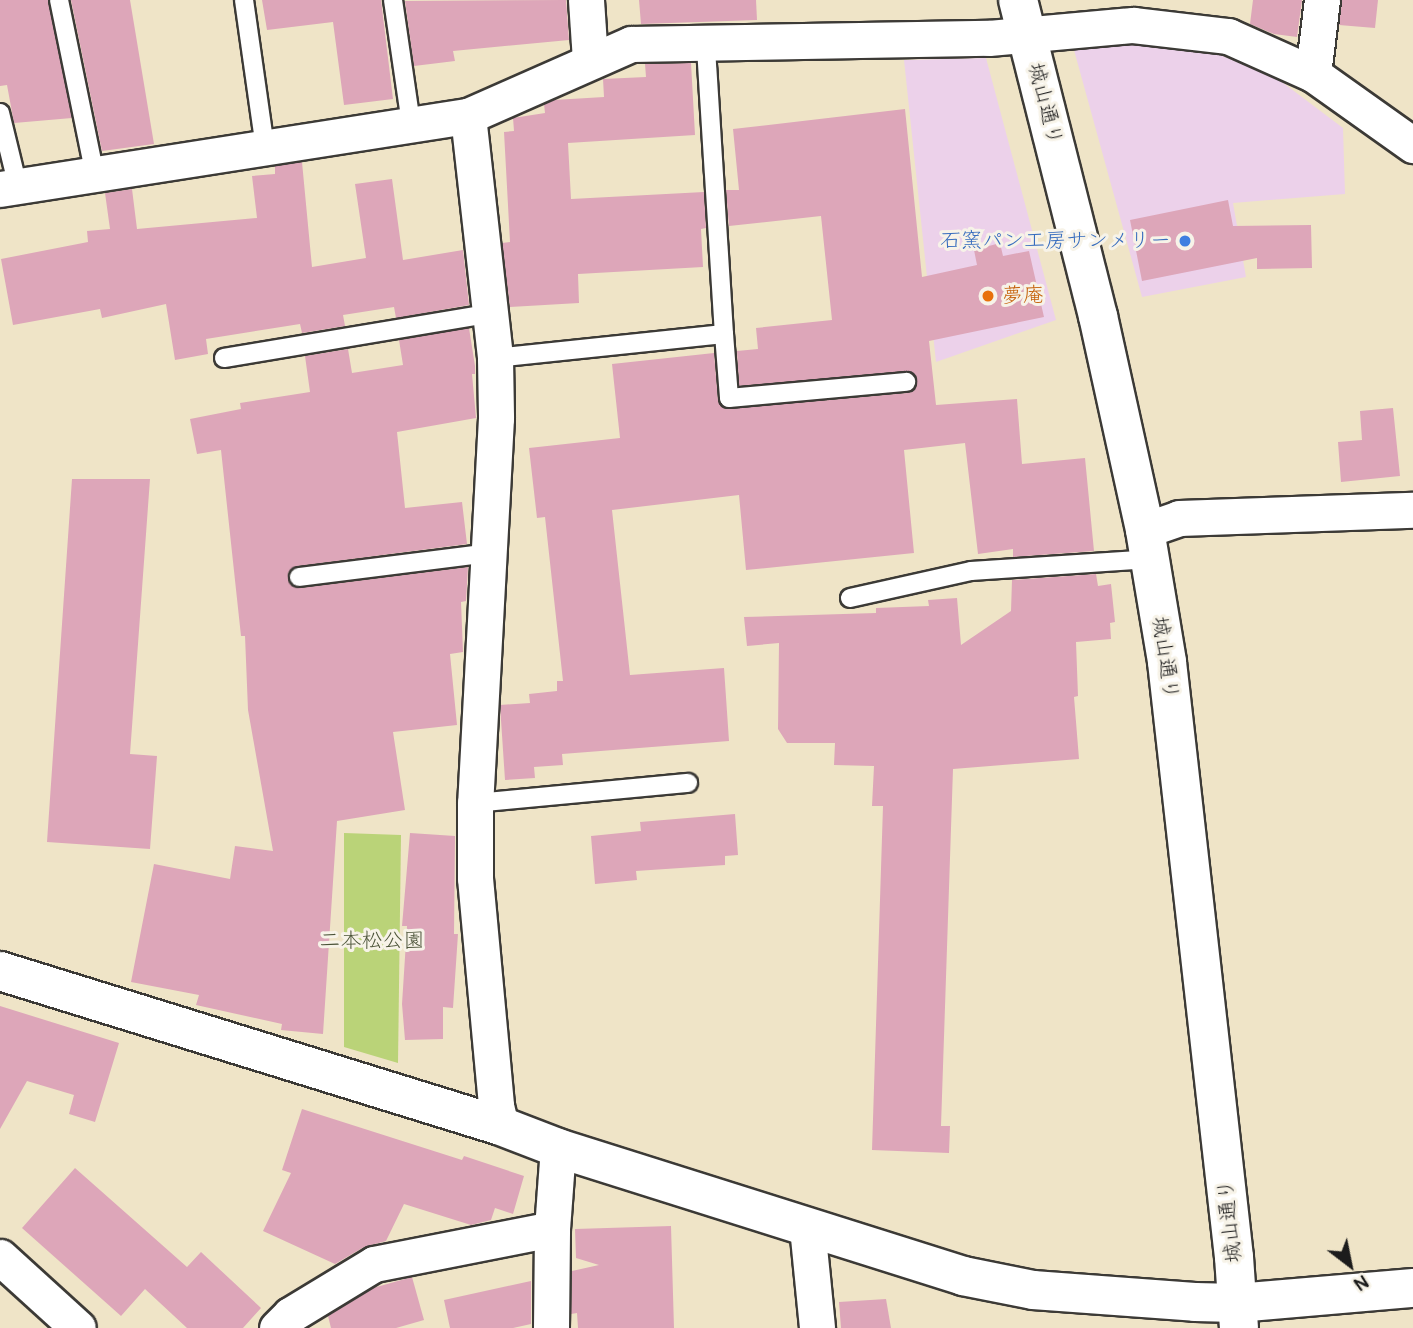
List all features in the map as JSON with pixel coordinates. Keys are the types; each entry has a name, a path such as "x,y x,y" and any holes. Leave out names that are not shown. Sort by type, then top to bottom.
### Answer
{"street":[{"path":"586,0 590,60"},
{"path":"1313,74 1322,0"},
{"path":"9,188 468,116 631,44 706,44 1023,17 1133,24 1228,36 1313,74 1413,145"},
{"name":"城山通り","path":"1023,17 1098,316 1147,545 1167,662 1238,1315"},
{"path":"468,116 495,358 496,418 475,803 475,878 496,1106 501,1126"},
{"path":"1147,545 1179,518 1413,510"},
{"path":"0,971 501,1126 558,1148 963,1276 1032,1290 1238,1315 1413,1289"},
{"path":"551,1328 552,1229 558,1148"},
{"path":"807,1227 817,1328"},
{"path":"277,1328 290,1315 374,1264 552,1229"},
{"path":"5,1269 78,1328"}],"lane":[{"path":"59,0 95,175"},
{"path":"244,0 265,148"},
{"path":"393,0 411,124"},
{"path":"706,44 729,398 906,382"},
{"path":"0,113 9,188"},
{"path":"224,358 492,313"},
{"path":"495,358 724,334"},
{"path":"850,598 971,571 1147,545"},
{"path":"299,577 489,553"},
{"path":"475,803 688,783"}],"shaded area":[{"path":"1155,42 1216,53 1278,79 1343,128 1345,194 1233,203 1246,277 1142,297 1074,50"},
{"path":"986,58 1056,320 936,362 904,60"}],"green space":[{"name":"二本松公園","path":"344,833 401,835 398,1063 344,1047"}],"building":[{"path":"0,0 48,0 72,118 14,123 7,85 0,86"},
{"path":"71,0 130,0 154,144 102,151"},
{"path":"262,0 381,0 393,99 344,105 333,22 267,30"},
{"path":"566,0 569,40 453,51 455,61 414,66 405,1"},
{"path":"639,0 756,0 757,20 641,24"},
{"path":"1253,0 1302,0 1297,37 1274,34 1250,24"},
{"path":"1342,0 1378,0 1375,28 1339,25"},
{"path":"691,63 695,135 568,143 571,199 704,192 706,228 701,229 703,267 578,274 579,303 510,307 502,243 510,242 504,132 514,131 513,118 545,113 544,104 554,100 604,97 603,79 646,77 645,64"},
{"path":"905,109 922,277 977,265 974,250 1000,243 1003,256 1029,251 1044,317 929,341 936,405 1017,399 1022,464 1085,458 1094,551 1013,557 1013,549 978,554 965,443 904,450 914,553 746,570 739,495 612,510 630,675 724,668 729,741 562,754 563,765 534,767 535,778 505,780 500,705 530,703 529,694 557,691 557,681 563,681 545,517 537,518 529,448 620,438 612,364 714,353 718,400 720,405 729,409 907,393 916,387 916,376 905,371 739,386 737,351 758,349 756,328 832,320 821,216 729,226 726,190 739,190 733,129"},
{"path":"302,162 312,267 366,258 355,184 392,179 403,260 463,250 469,305 396,318 394,307 343,315 345,326 302,333 300,324 206,339 208,354 175,360 166,304 102,318 100,309 13,325 1,259 88,242 87,231 110,229 105,193 132,189 137,229 257,218 252,176 275,174 275,166"},
{"name":"石窯パン工房サンメリー","path":"1228,200 1233,226 1311,225 1312,268 1257,269 1257,258 1142,281 1130,220"},
{"path":"469,328 475,366 475,374 472,374 476,418 397,432 405,508 462,502 467,544 298,566 288,573 290,584 300,588 468,567 466,601 461,602 463,652 450,654 457,725 393,732 405,810 337,821 323,1034 281,1030 282,1024 196,1005 199,995 131,982 154,864 230,879 235,846 273,851 248,710 245,636 241,636 221,450 197,454 190,419 241,409 240,403 310,392 305,356 348,349 352,373 403,365 399,340"},
{"path":"1393,408 1400,476 1341,482 1338,442 1362,440 1360,411"},
{"path":"72,479 150,479 130,754 157,756 150,849 47,842"},
{"path":"1096,574 1098,586 1111,584 1115,622 1110,623 1111,639 1076,642 1078,696 1074,697 1079,759 953,769 941,1126 950,1126 949,1153 872,1150 883,806 872,806 874,766 834,765 835,743 787,743 778,729 779,643 747,646 744,617 876,613 876,608 929,606 928,600 957,598 961,645 1011,611 1012,580"},
{"path":"735,814 738,855 725,856 725,865 636,871 637,880 595,884 591,836 641,831 640,822"},
{"path":"410,833 455,836 454,934 458,934 453,1008 443,1007 443,1039 405,1040 402,1004 407,926 402,926"},
{"path":"0,1006 119,1043 95,1122 69,1114 74,1095 27,1081 0,1129"},
{"path":"302,1109 462,1160 464,1156 524,1176 513,1214 495,1208 491,1220 471,1225 404,1204 386,1241 364,1247 335,1264 263,1231 291,1173 282,1170"},
{"path":"75,1168 187,1267 201,1252 261,1308 243,1328 187,1328 145,1289 121,1316 22,1228"},
{"path":"671,1226 674,1328 578,1328 577,1313 571,1314 572,1271 599,1265 576,1258 575,1229"},
{"path":"412,1277 424,1320 396,1328 331,1328 328,1316 373,1288"},
{"path":"531,1281 531,1324 513,1328 450,1328 444,1300"},
{"path":"886,1299 891,1328 841,1328 839,1302"}],"place":[{"name":"石窯パン工房サンメリー","path":"1185,241"},
{"name":"夢庵","path":"988,296"}]}
